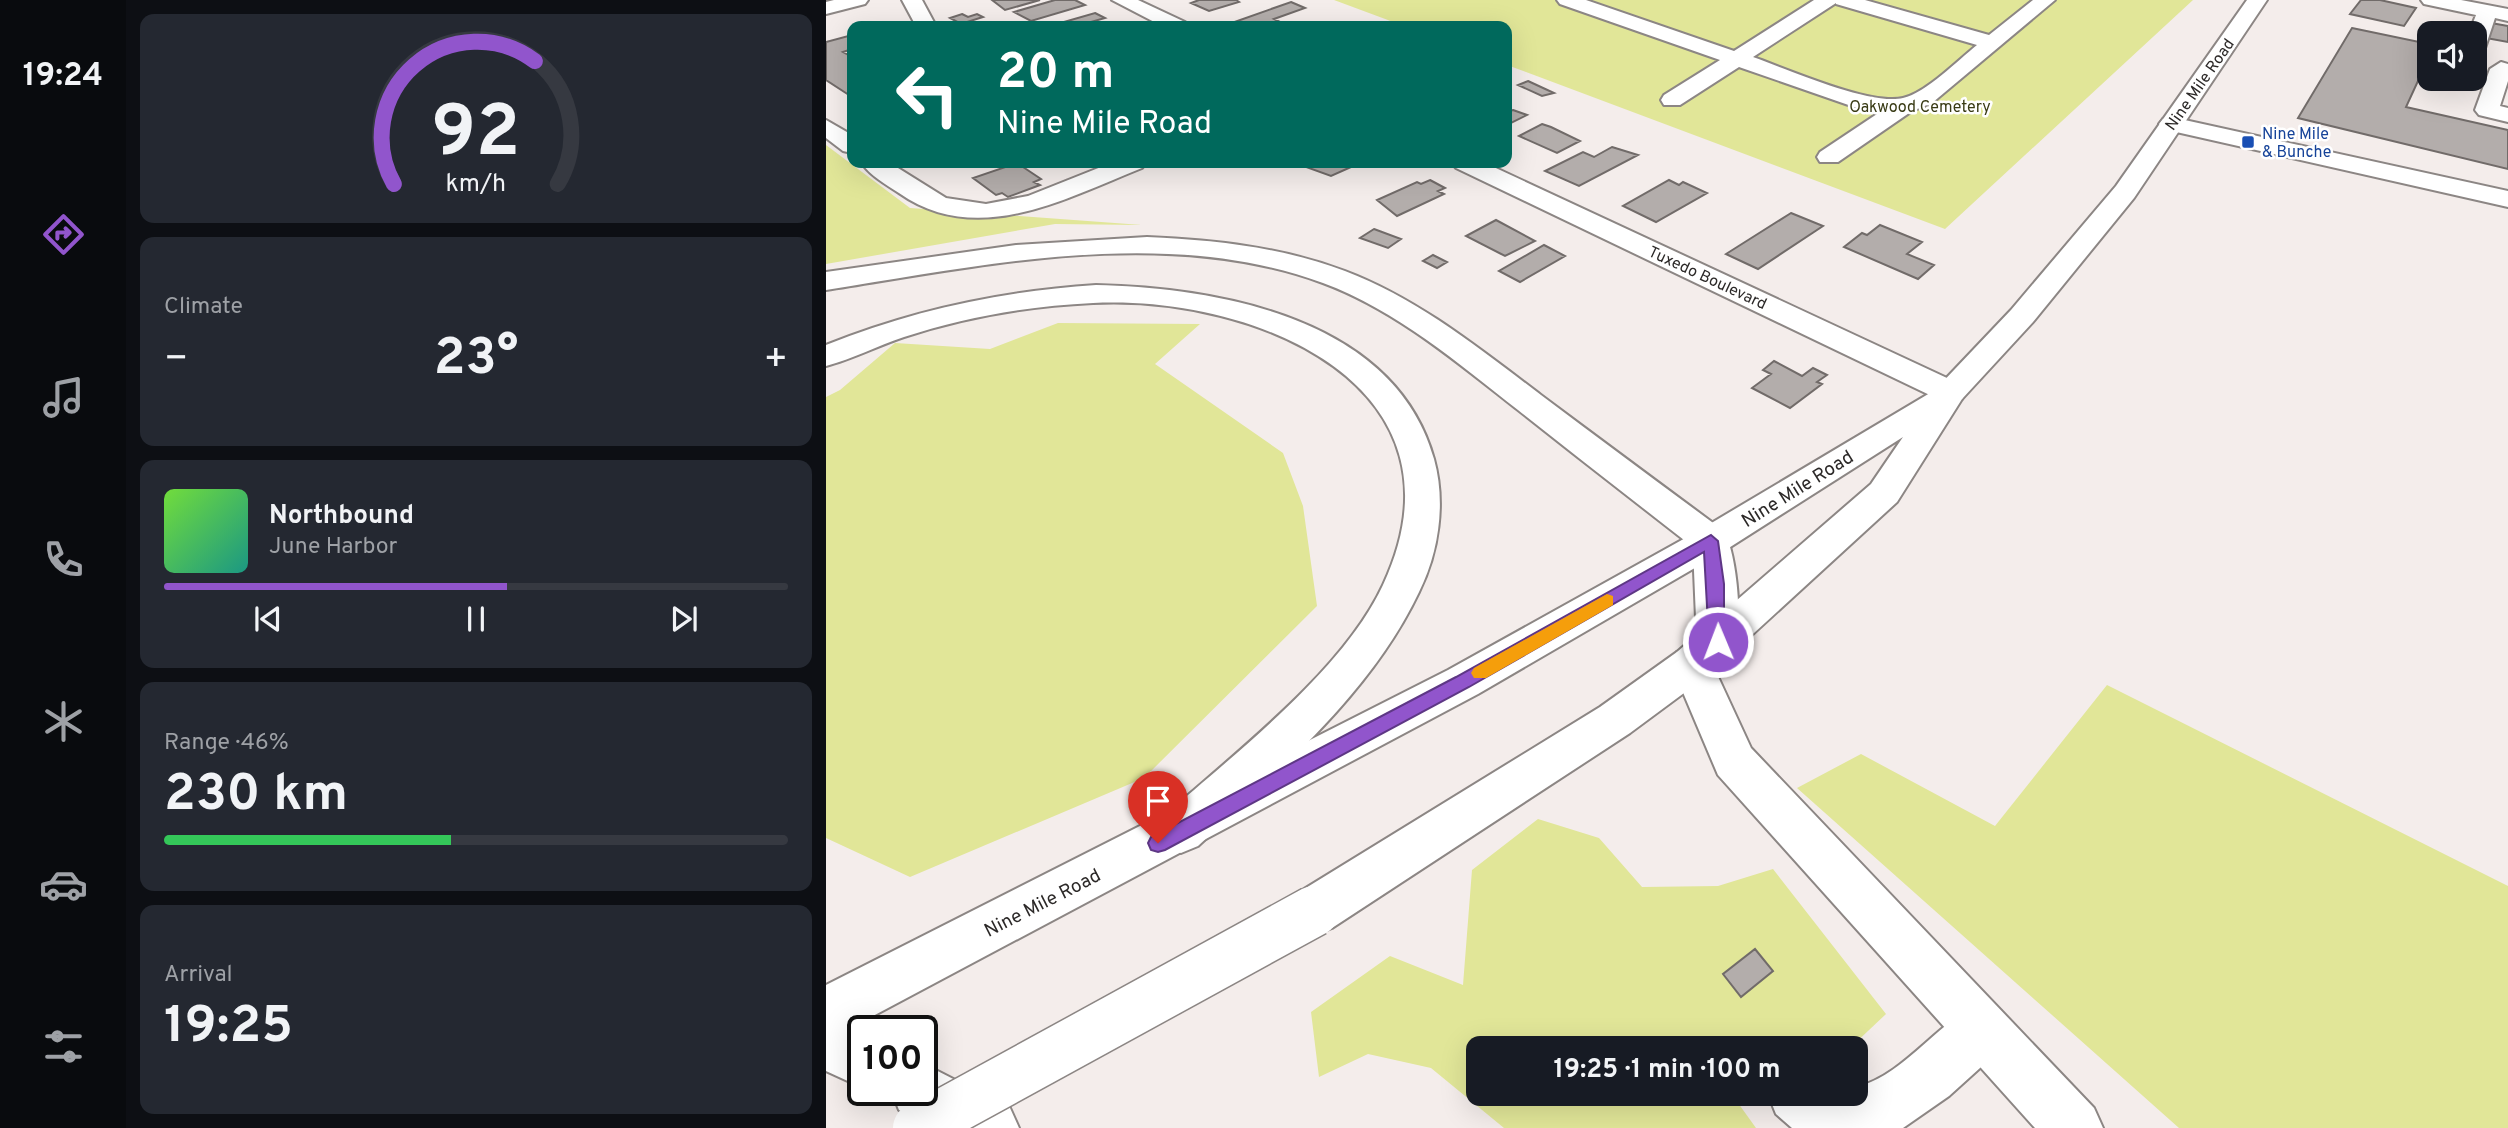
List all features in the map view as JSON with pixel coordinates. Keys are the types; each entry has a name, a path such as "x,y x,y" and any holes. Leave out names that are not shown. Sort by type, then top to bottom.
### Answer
{"main road":[{"path":"826,8 858,0"},
{"path":"912,0 923,21"},
{"path":"1122,0 1167,21"},
{"path":"1567,0 1868,104 1904,106"},
{"path":"1600,12 1622,0"},
{"path":"1672,100 1828,0"},
{"path":"1843,0 1994,43"},
{"path":"1829,157 1904,106 1924,98 2045,0"},
{"name":"Nine Mile Road","path":"918,1128 1314,911 1615,720 1705,653 1884,493 1950,392 2071,260 2125,192 2257,0"},
{"path":"2431,0 2508,15"},
{"path":"2483,21 2487,10"},
{"path":"2504,70 2487,110 2508,115"},
{"path":"2171,124 2508,199"},
{"path":"826,127 847,142"},
{"path":"881,168 917,194 937,204 971,211 1010,208 1119,168"},
{"name":"Tuxedo Boulevard","path":"1476,168 1950,392"},
{"path":"826,281 1043,250 1134,245 1209,249 1315,271 1336,278 1430,326 1711,541 1716,584 1705,653 1734,761 2074,1128"},
{"path":"826,356 913,324 981,307 1051,296 1100,293 1158,295 1212,304 1306,336 1369,375 1401,412 1416,443 1422,465 1423,519 1415,554 1386,617 1360,653 1305,715 1181,831"},
{"name":"Nine Mile Road","path":"826,1014 1463,682 1711,541 1950,392"},
{"path":"1810,1106 1821,1116 1853,1117 1881,1110 1929,1076 1982,1030"},
{"path":"826,1041 847,1052"},
{"path":"938,1100 990,1128"}],"green space":[{"name":"Oakwood Cemetery","path":"1334,0 2193,0 1945,229 1512,67 1512,21 1391,21"},
{"path":"826,145 847,161 847,168 857,168 910,208 1142,225 1055,224 826,264"},
{"path":"1058,323 1200,324 1155,364 1283,453 1303,506 1317,606 1144,778 910,877 826,838 826,397 840,390 895,343 990,349"},
{"path":"2107,685 2508,886 2508,1128 2179,1128 1797,788 1861,754 1995,826"},
{"path":"1538,819 1599,838 1642,887 1718,886 1773,869 1886,1014 1863,1036 1466,1036 1466,1097 1431,1068 1368,1054 1319,1077 1311,1012 1390,956 1463,985 1472,870"},
{"path":"1477,1106 1740,1106 1756,1128 1504,1128"}],"building":[{"path":"992,0 1040,0 1005,10"},
{"path":"1055,0 1075,0 1085,5 1031,21 1014,12"},
{"path":"1199,0 1239,2 1209,11 1191,3"},
{"path":"2361,0 2380,0 2416,8 2404,26 2350,14"},
{"path":"1291,2 1305,8 1274,19 1278,21 1237,21"},
{"path":"1095,13 1105,18 1094,21 1067,21"},
{"path":"962,14 968,17 977,14 983,17 970,21 956,21 950,18"},
{"path":"2491,23 2508,26 2508,42 2487,38"},
{"path":"2352,28 2417,42 2417,83 2406,107 2508,130 2508,169 2298,118"},
{"path":"847,36 847,51 843,52 847,54 847,94 826,80 826,42"},
{"path":"1528,81 1554,93 1542,96 1518,85"},
{"path":"1513,110 1527,115 1512,122"},
{"path":"1542,124 1580,141 1557,153 1519,136"},
{"path":"1612,147 1638,155 1579,186 1545,171 1583,152 1594,157"},
{"path":"1002,168 1024,168 1041,179 1034,182 1040,185 1008,197 1002,193 996,195 973,178"},
{"path":"1309,168 1349,168 1331,176"},
{"path":"1430,180 1445,188 1438,191 1444,194 1397,216 1377,200 1417,182 1421,184"},
{"path":"1669,180 1679,185 1683,182 1707,193 1656,222 1623,206"},
{"path":"1791,213 1823,226 1758,269 1726,254"},
{"path":"1496,220 1535,241 1505,256 1466,236"},
{"path":"1880,225 1922,242 1907,254 1934,265 1918,279 1844,247 1862,233 1867,235"},
{"path":"1374,229 1401,239 1388,248 1360,238"},
{"path":"1544,245 1565,256 1520,282 1499,271"},
{"path":"1433,255 1447,262 1437,268 1423,261"},
{"path":"1774,361 1802,376 1813,368 1827,375 1817,382 1822,384 1790,408 1752,388 1771,374 1763,370"},
{"path":"1755,949 1773,971 1741,997 1723,974"}],"slow traffic":[{"path":"1480,673 1607,600"}],"place":[{"name":"Nine Mile & Bunche","path":"2248,142"}],"route":[{"path":"1158,843 1463,682 1711,541 1718,642"}]}
